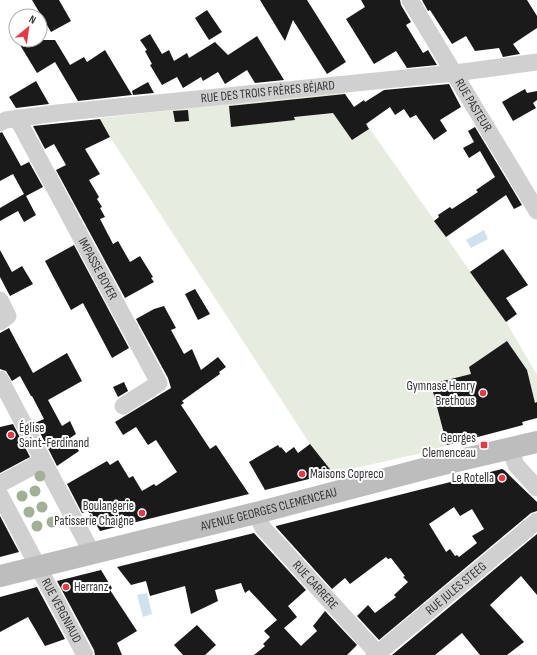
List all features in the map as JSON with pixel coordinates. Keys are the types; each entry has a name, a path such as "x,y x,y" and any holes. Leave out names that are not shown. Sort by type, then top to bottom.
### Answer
{"main road":[{"name":"AVENUE GEORGES CLEMENCEAU","path":"0,576 256,513 435,466 537,442"}],"street":[{"name":"RUE PASTEUR","path":"410,0 537,211"},
{"name":"RUE DES TROIS FRÈRES BÉJARD","path":"0,123 17,118 57,113 455,73 537,62"},
{"name":"IMPASSE BOYER","path":"17,118 159,383 123,406"},
{"path":"0,300 8,316 0,322"},
{"path":"0,379 92,553"},
{"path":"510,449 516,465 537,488"},
{"path":"0,484 43,461"},
{"name":"RUE VERGNIAUD","path":"0,495 85,655"},
{"name":"RUE CARRERE","path":"256,513 263,528 376,654"},
{"name":"RUE JULES STEEG","path":"376,654 537,521"}],"shaded area":[{"path":"343,91 506,322 537,375 537,418 523,422 523,425 447,445 431,451 333,473 310,444 110,137 100,118"}],"water":[{"path":"484,230 488,239 471,248 466,240"},
{"path":"147,593 152,614 143,617 137,595"}],"building":[{"path":"32,0 59,0 71,21 51,32 48,27 48,8 37,8"},
{"path":"260,0 307,0 346,62 327,74 293,20 285,41"},
{"path":"361,0 400,0 401,5 411,22 406,25 423,53 428,50 437,65 407,68 396,51 374,64 346,19 365,7"},
{"path":"422,0 527,0 537,16 537,28 513,44 520,54 503,57 499,48 475,51 466,36 452,44 430,10 428,11"},
{"path":"207,10 222,32 209,40 195,18"},
{"path":"150,34 162,54 169,50 174,61 187,53 189,58 215,42 228,55 257,36 284,80 255,83 247,70 225,84 218,72 203,81 201,77 183,88 177,77 162,85 150,65 152,64 145,51 147,50 140,40"},
{"path":"48,40 55,40 70,65 84,57 87,62 105,50 132,95 78,101 55,62 37,73 22,48 48,48"},
{"path":"36,81 49,104 16,108 9,97"},
{"path":"148,82 154,93 133,95 132,91"},
{"path":"449,84 461,107 440,120 447,131 434,140 416,115 410,118 404,109 395,115 390,107 366,124 369,129 352,140 333,113 294,117 295,120 231,127 229,106 345,94 354,107 384,90"},
{"path":"525,89 527,93 537,91 537,100 533,103 536,108 513,121 502,102"},
{"path":"188,110 189,121 175,122 173,111"},
{"path":"100,119 110,137 85,149 100,174 89,180 99,197 97,199 102,207 100,208 105,217 100,219 113,244 118,241 130,262 140,256 153,277 151,278 154,282 125,298 56,170 66,165 54,144 45,149 33,126"},
{"path":"475,127 522,205 514,209 506,195 446,237 434,221 439,217 438,215 450,207 452,209 478,192 476,190 495,177 480,151 469,158 463,148 474,142 468,131"},
{"path":"2,132 21,166 29,162 43,187 26,196 36,215 24,222 18,211 0,221 0,208 24,194 13,174 0,181 0,133"},
{"path":"74,245 129,348 112,358 83,303 71,310 45,261"},
{"path":"503,249 528,285 506,298 517,314 506,322 470,272"},
{"path":"0,250 12,272 22,266 33,284 10,296 0,277"},
{"path":"195,289 210,314 198,320 185,294"},
{"path":"164,306 176,328 171,330 184,354 192,349 201,370 218,357 226,367 219,372 220,374 182,401 184,403 181,405 210,449 216,445 249,494 100,531 88,511 82,513 67,484 107,461 110,465 118,460 129,478 133,476 142,491 154,484 156,486 177,472 156,440 148,445 136,427 123,435 115,422 171,388 168,378 136,319 154,309"},
{"path":"9,328 33,373 67,353 82,381 48,400 62,426 70,421 76,434 70,438 79,451 57,466 35,423 44,419 32,396 20,376 12,381 6,371 0,369 0,333"},
{"name":"Gymnase Henry Brethous","path":"507,341 527,370 535,403 537,402 537,418 522,422 523,425 447,445 431,384 471,374 469,367"},
{"path":"124,382 128,391 118,397 113,387"},
{"name":"Église Saint-Ferdinand","path":"13,424 30,457 0,473 0,427"},
{"path":"310,444 333,473 265,490 249,462 278,445 286,453 294,447 298,453"},
{"path":"502,469 537,502 537,511 531,513 379,640 357,616 368,605 375,613 396,597 394,595 408,582 391,558 388,559 386,557 350,584 345,578 332,589 276,526","holes":["454,507 460,516 472,509 484,529 472,536 477,543 459,557 457,555 455,556 450,549 446,552 429,524"]},
{"path":"0,516 19,552 0,557"},
{"path":"254,533 306,590 288,606 297,617 284,628 301,646 317,631 313,626 325,611 357,645 347,655 254,655 265,646 263,644 270,637 264,631 277,620 249,590 245,593 241,583 215,590 218,601 191,614 185,586 150,596 146,581 131,585 117,567"},
{"path":"537,534 537,595 521,576 490,605 524,642 507,655 480,655 462,633 435,655 392,655"},
{"path":"101,570 112,588 110,590 137,631 117,643 122,655 95,655 94,650 57,581"},
{"path":"37,587 65,639 45,646 28,617 0,632 0,597"},
{"path":"197,625 216,645 205,655 183,655 174,645"}],"place":[{"name":"Gymnase Henry Brethous","path":"483,393"},
{"name":"Église Saint-Ferdinand","path":"11,435"},
{"name":"Georges Clemenceau","path":"484,445"},
{"name":"Maisons Copreco","path":"302,474"},
{"name":"Le Rotella","path":"502,478"},
{"name":"Boulangerie Patisserie Chaigne","path":"142,513"},
{"name":"Herranz","path":"66,587"}]}
